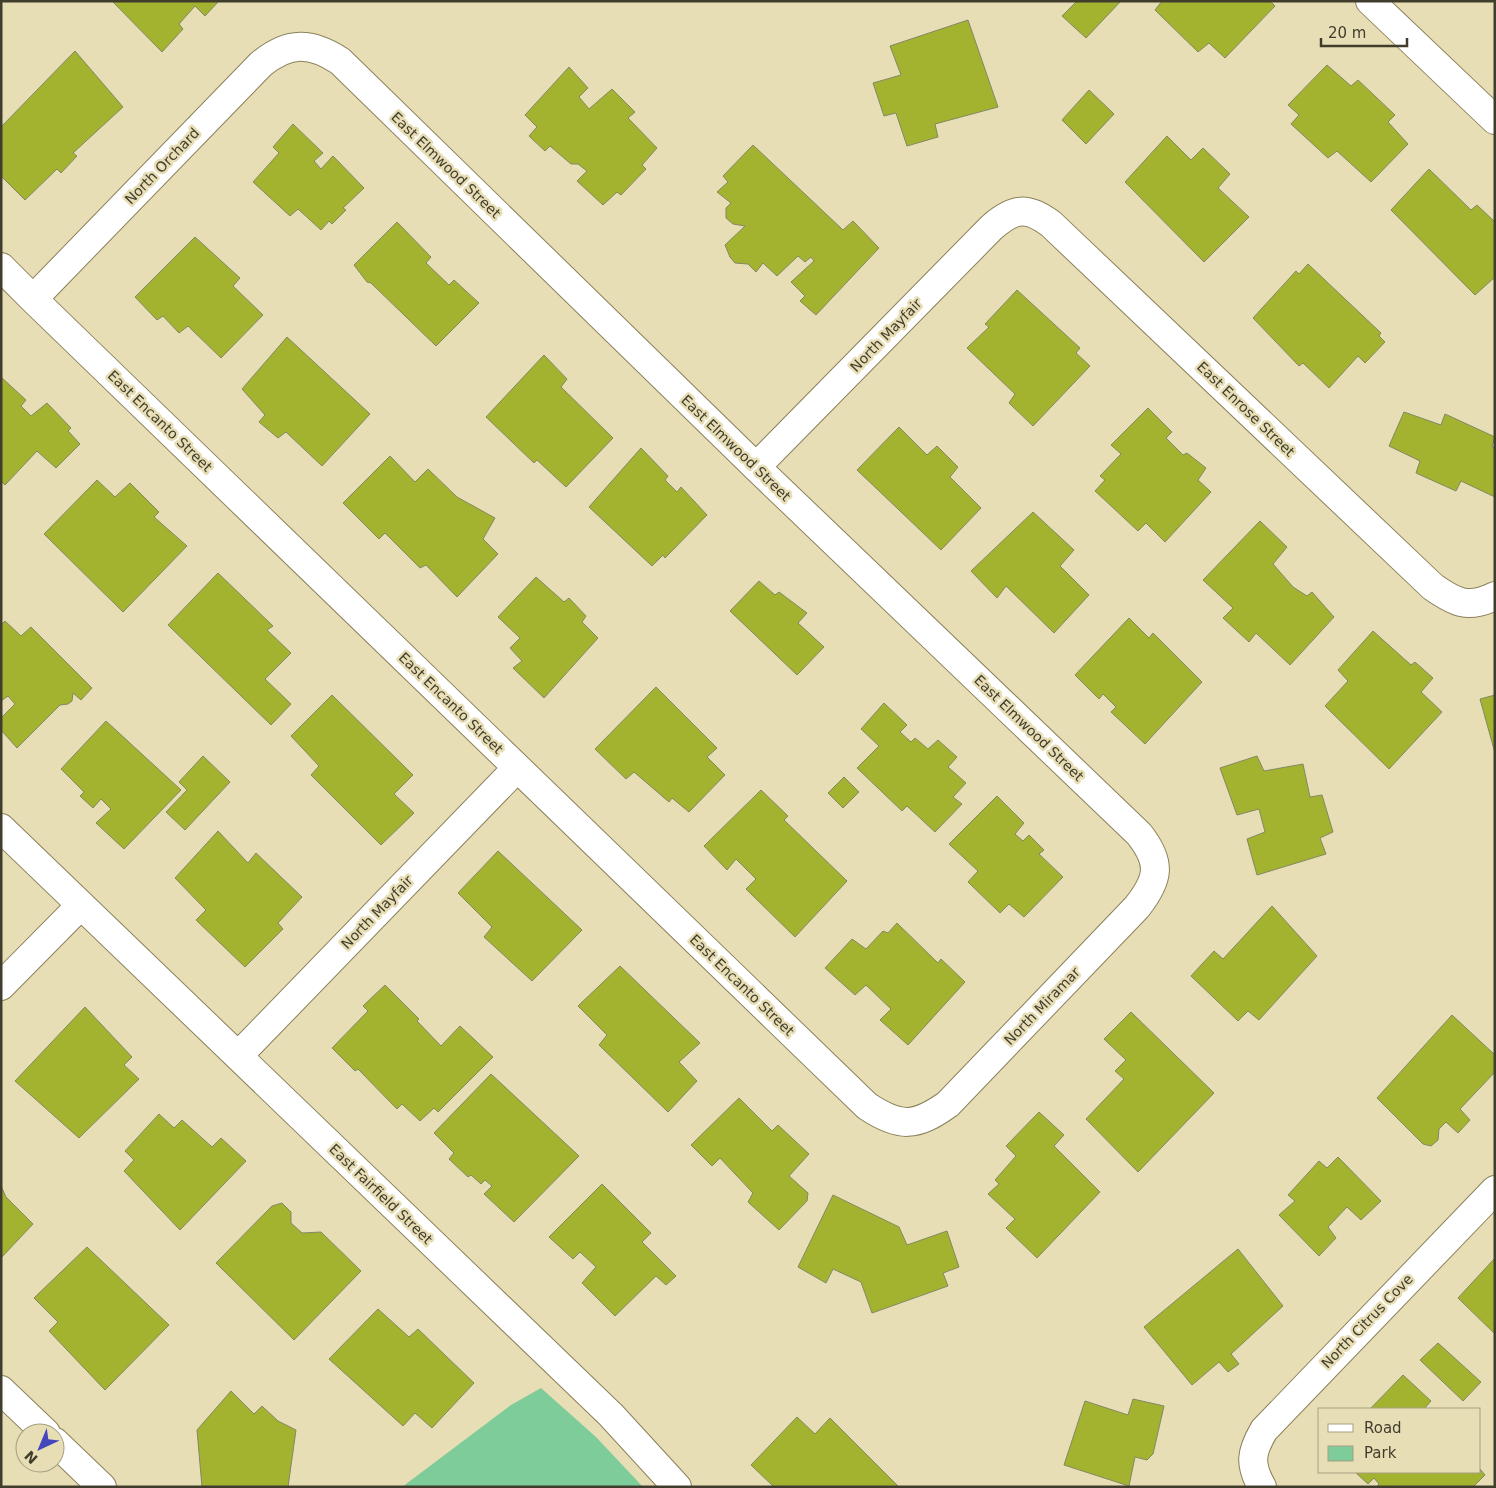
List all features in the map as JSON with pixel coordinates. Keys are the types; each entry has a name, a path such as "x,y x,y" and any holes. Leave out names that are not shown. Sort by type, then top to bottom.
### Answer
{"street":[{"path":"1370,1 1495,120"},
{"name":"North Orchard","path":"33,299 262,64 273,55 298,46"},
{"name":"East Elmwood Street","path":"298,46 313,48 340,62 756,468 1139,834 1151,852 1156,870"},
{"name":"North Mayfair","path":"756,468 992,227 1011,213 1021,211"},
{"name":"East Enrose Street","path":"1021,211 1042,217 1051,224 1433,587 1446,596 1484,600"},
{"name":"East Encanto Street","path":"1,267 867,1106 882,1116 910,1123"},
{"name":"North Mayfair","path":"238,1056 517,768"},
{"name":"East Fairfield Street","path":"1,828 611,1415 677,1487"},
{"name":"North Miramar","path":"910,1123 923,1120 948,1104 1137,907 1153,883 1156,870"},
{"path":"1,986 81,905"},
{"name":"North Citrus Cove","path":"1262,1487 1252,1461 1256,1445 1275,1417 1495,1190"},
{"path":"1,1390 36,1423"},
{"path":"65,1452 102,1487"}],"green space":[{"path":"541,1388 596,1437 643,1487 402,1487 511,1405"}],"building":[{"path":"112,1 219,1 205,16 195,6 179,24 183,29 162,52"},
{"path":"1077,1 1121,1 1086,38 1062,16"},
{"path":"1162,1 1270,1 1275,6 1225,58 1209,43 1198,52 1155,10"},
{"path":"968,20 998,107 935,124 938,137 907,146 896,113 884,116 873,83 901,75 890,46"},
{"path":"75,51 123,107 73,153 77,156 61,173 57,169 25,200 1,176 1,127"},
{"path":"1327,65 1351,86 1358,80 1395,115 1388,122 1408,144 1371,182 1337,151 1328,158 1291,124 1299,115 1288,105"},
{"path":"569,67 588,88 579,97 589,109 612,89 635,112 628,118 657,148 642,165 646,169 621,195 617,192 603,205 577,181 587,171 578,164 571,164 550,146 545,151 529,136 537,127 525,115"},
{"path":"1089,90 1114,114 1086,144 1062,120"},
{"path":"293,124 323,153 314,161 321,169 333,156 364,188 343,208 346,210 332,224 329,221 321,230 298,209 290,216 253,182 279,153 273,147"},
{"path":"1167,136 1191,160 1203,148 1230,174 1218,188 1249,217 1204,262 1125,182"},
{"path":"753,145 843,230 853,221 879,248 816,315 800,301 805,296 791,282 814,261 811,257 805,262 798,256 777,276 763,263 756,272 748,264 735,263 725,245 745,226 733,224 726,218 726,208 731,203 717,192 728,182 723,176"},
{"path":"1429,169 1471,210 1477,205 1495,222 1495,277 1475,295 1391,210"},
{"path":"397,222 431,257 426,263 449,285 454,280 479,303 436,346 371,283 367,282 354,265"},
{"path":"195,237 240,278 233,286 263,315 221,358 188,326 179,333 163,316 157,320 135,297"},
{"path":"1308,264 1381,333 1379,336 1385,342 1365,363 1358,356 1329,388 1303,363 1299,366 1253,318 1296,271 1299,274"},
{"path":"1017,290 1080,348 1076,353 1090,366 1033,426 1009,403 1015,394 967,348 989,327 985,324"},
{"path":"287,337 370,414 322,466 286,432 278,438 259,422 265,415 242,389"},
{"path":"544,355 567,379 561,387 613,438 566,487 537,460 534,463 486,417"},
{"path":"1,377 26,400 21,406 31,416 47,403 71,428 68,431 80,444 56,468 37,451 5,485 1,481"},
{"path":"1148,408 1172,432 1166,438 1183,455 1187,453 1206,468 1198,480 1211,492 1165,542 1146,523 1138,531 1095,491 1105,480 1100,476 1121,454 1111,445"},
{"path":"1404,412 1441,425 1445,414 1495,437 1492,447 1495,448 1495,497 1461,481 1456,491 1416,473 1420,461 1389,446"},
{"path":"899,427 927,455 937,446 958,467 950,477 981,508 941,550 857,470"},
{"path":"641,448 668,476 665,480 677,492 681,487 707,515 665,558 663,555 652,566 589,507"},
{"path":"390,456 415,482 428,469 457,497 495,518 483,539 498,554 457,597 426,565 420,568 385,533 379,539 343,503"},
{"path":"97,480 115,497 130,483 159,512 154,517 187,546 123,612 44,534"},
{"path":"1033,512 1074,550 1060,566 1089,595 1054,633 1006,586 997,598 971,571"},
{"path":"1260,521 1287,547 1273,564 1293,587 1307,596 1312,592 1334,617 1290,665 1256,633 1249,642 1223,618 1233,608 1203,580"},
{"path":"218,573 273,626 267,630 291,653 265,679 291,704 271,725 168,625"},
{"path":"536,577 564,602 569,598 586,616 582,622 598,638 544,698 513,668 522,661 510,648 520,638 498,617"},
{"path":"759,581 775,595 779,592 807,613 798,623 824,647 797,675 730,611"},
{"path":"1129,618 1149,638 1153,633 1202,682 1145,744 1111,712 1116,707 1103,694 1099,699 1075,675"},
{"path":"5,621 21,636 31,627 92,688 81,700 73,693 72,701 68,704 60,705 17,748 1,730 1,718 15,704 8,696 1,701 1,625"},
{"path":"1373,631 1411,665 1415,662 1433,678 1421,692 1442,712 1389,769 1325,706 1348,681 1338,670"},
{"path":"656,687 717,748 707,757 725,775 689,812 672,798 669,802 634,772 626,779 595,749"},
{"path":"332,695 413,775 394,794 414,813 381,845 311,775 319,766 291,736"},
{"path":"1495,695 1495,753 1480,699"},
{"path":"884,703 907,725 900,732 911,742 915,738 928,749 938,740 957,757 948,767 966,783 953,797 962,804 935,832 907,806 902,811 857,768 879,746 861,729"},
{"path":"106,721 181,790 124,849 96,823 111,809 101,799 93,808 80,796 84,792 61,769"},
{"path":"203,756 230,782 185,830 166,812 187,790 179,782"},
{"path":"1257,756 1264,771 1303,764 1310,797 1322,795 1333,832 1320,838 1326,854 1257,875 1247,839 1265,832 1259,809 1237,815 1220,768"},
{"path":"844,777 859,792 843,808 828,793"},
{"path":"761,790 788,816 784,820 847,881 795,937 746,889 756,879 736,859 727,870 704,846"},
{"path":"997,796 1024,823 1015,834 1023,841 1029,835 1044,850 1039,854 1063,877 1024,917 1009,904 1000,913 968,882 978,871 949,844"},
{"path":"218,831 248,863 256,853 302,897 278,923 283,929 245,967 196,920 206,910 175,878"},
{"path":"498,851 582,930 532,981 484,937 492,927 458,893"},
{"path":"1272,906 1317,956 1259,1020 1248,1011 1238,1021 1191,976 1214,951 1223,959"},
{"path":"897,923 938,963 941,959 965,982 908,1045 880,1020 891,1009 866,985 855,995 825,968 852,939 866,949 883,931 888,933"},
{"path":"620,966 700,1043 679,1062 697,1081 668,1112 599,1045 607,1035 578,1006"},
{"path":"385,985 419,1019 417,1021 441,1046 460,1026 493,1057 438,1112 434,1108 420,1121 402,1104 397,1109 358,1069 355,1071 332,1048 368,1011 363,1006"},
{"path":"85,1007 132,1057 124,1065 139,1079 79,1138 15,1081"},
{"path":"1131,1012 1214,1093 1138,1172 1086,1119 1124,1079 1115,1071 1126,1060 1104,1039"},
{"path":"1452,1015 1495,1055 1495,1072 1460,1109 1470,1120 1458,1133 1446,1122 1439,1129 1438,1140 1431,1146 1423,1144 1377,1098"},
{"path":"491,1074 579,1156 514,1222 484,1194 492,1186 485,1180 481,1184 471,1175 468,1177 449,1159 454,1153 434,1133"},
{"path":"739,1098 772,1131 778,1125 809,1154 789,1176 808,1193 807,1201 779,1230 748,1202 753,1193 720,1158 712,1166 691,1145"},
{"path":"1039,1112 1064,1135 1054,1146 1100,1192 1037,1258 1006,1228 1015,1219 988,1194 999,1184 995,1180 1016,1156 1006,1146"},
{"path":"159,1114 174,1128 182,1120 212,1147 221,1138 246,1161 180,1230 124,1171 134,1160 125,1151"},
{"path":"1338,1157 1381,1201 1361,1220 1347,1207 1328,1227 1336,1238 1319,1256 1279,1215 1295,1201 1288,1195 1319,1161 1327,1168"},
{"path":"602,1184 651,1233 642,1242 676,1276 666,1285 656,1276 615,1316 582,1283 596,1267 580,1252 573,1259 549,1237"},
{"path":"1,1186 6,1197 33,1224 1,1258"},
{"path":"833,1195 899,1227 907,1245 947,1231 959,1267 943,1273 948,1286 872,1313 861,1282 833,1269 826,1283 798,1267"},
{"path":"282,1203 291,1212 291,1223 302,1233 321,1232 361,1271 294,1340 216,1263 272,1206"},
{"path":"87,1247 169,1325 105,1390 49,1331 58,1322 34,1298"},
{"path":"1238,1249 1283,1306 1231,1354 1239,1364 1228,1372 1219,1362 1192,1385 1144,1327"},
{"path":"1495,1258 1495,1334 1458,1298"},
{"path":"378,1309 409,1337 418,1329 474,1383 432,1428 415,1413 403,1426 329,1359"},
{"path":"1438,1343 1481,1382 1463,1401 1420,1360"},
{"path":"1403,1375 1431,1401 1425,1408 1371,1408"},
{"path":"231,1391 254,1414 262,1406 278,1421 296,1430 288,1487 202,1487 197,1430"},
{"path":"1133,1399 1164,1406 1153,1454 1147,1460 1135,1457 1129,1486 1064,1465 1085,1401 1128,1415"},
{"path":"797,1417 815,1434 830,1418 899,1487 774,1487 751,1465"},
{"path":"1481,1470 1485,1475 1473,1487 1377,1487 1379,1484 1374,1478 1368,1484 1356,1473 1481,1473"}]}
